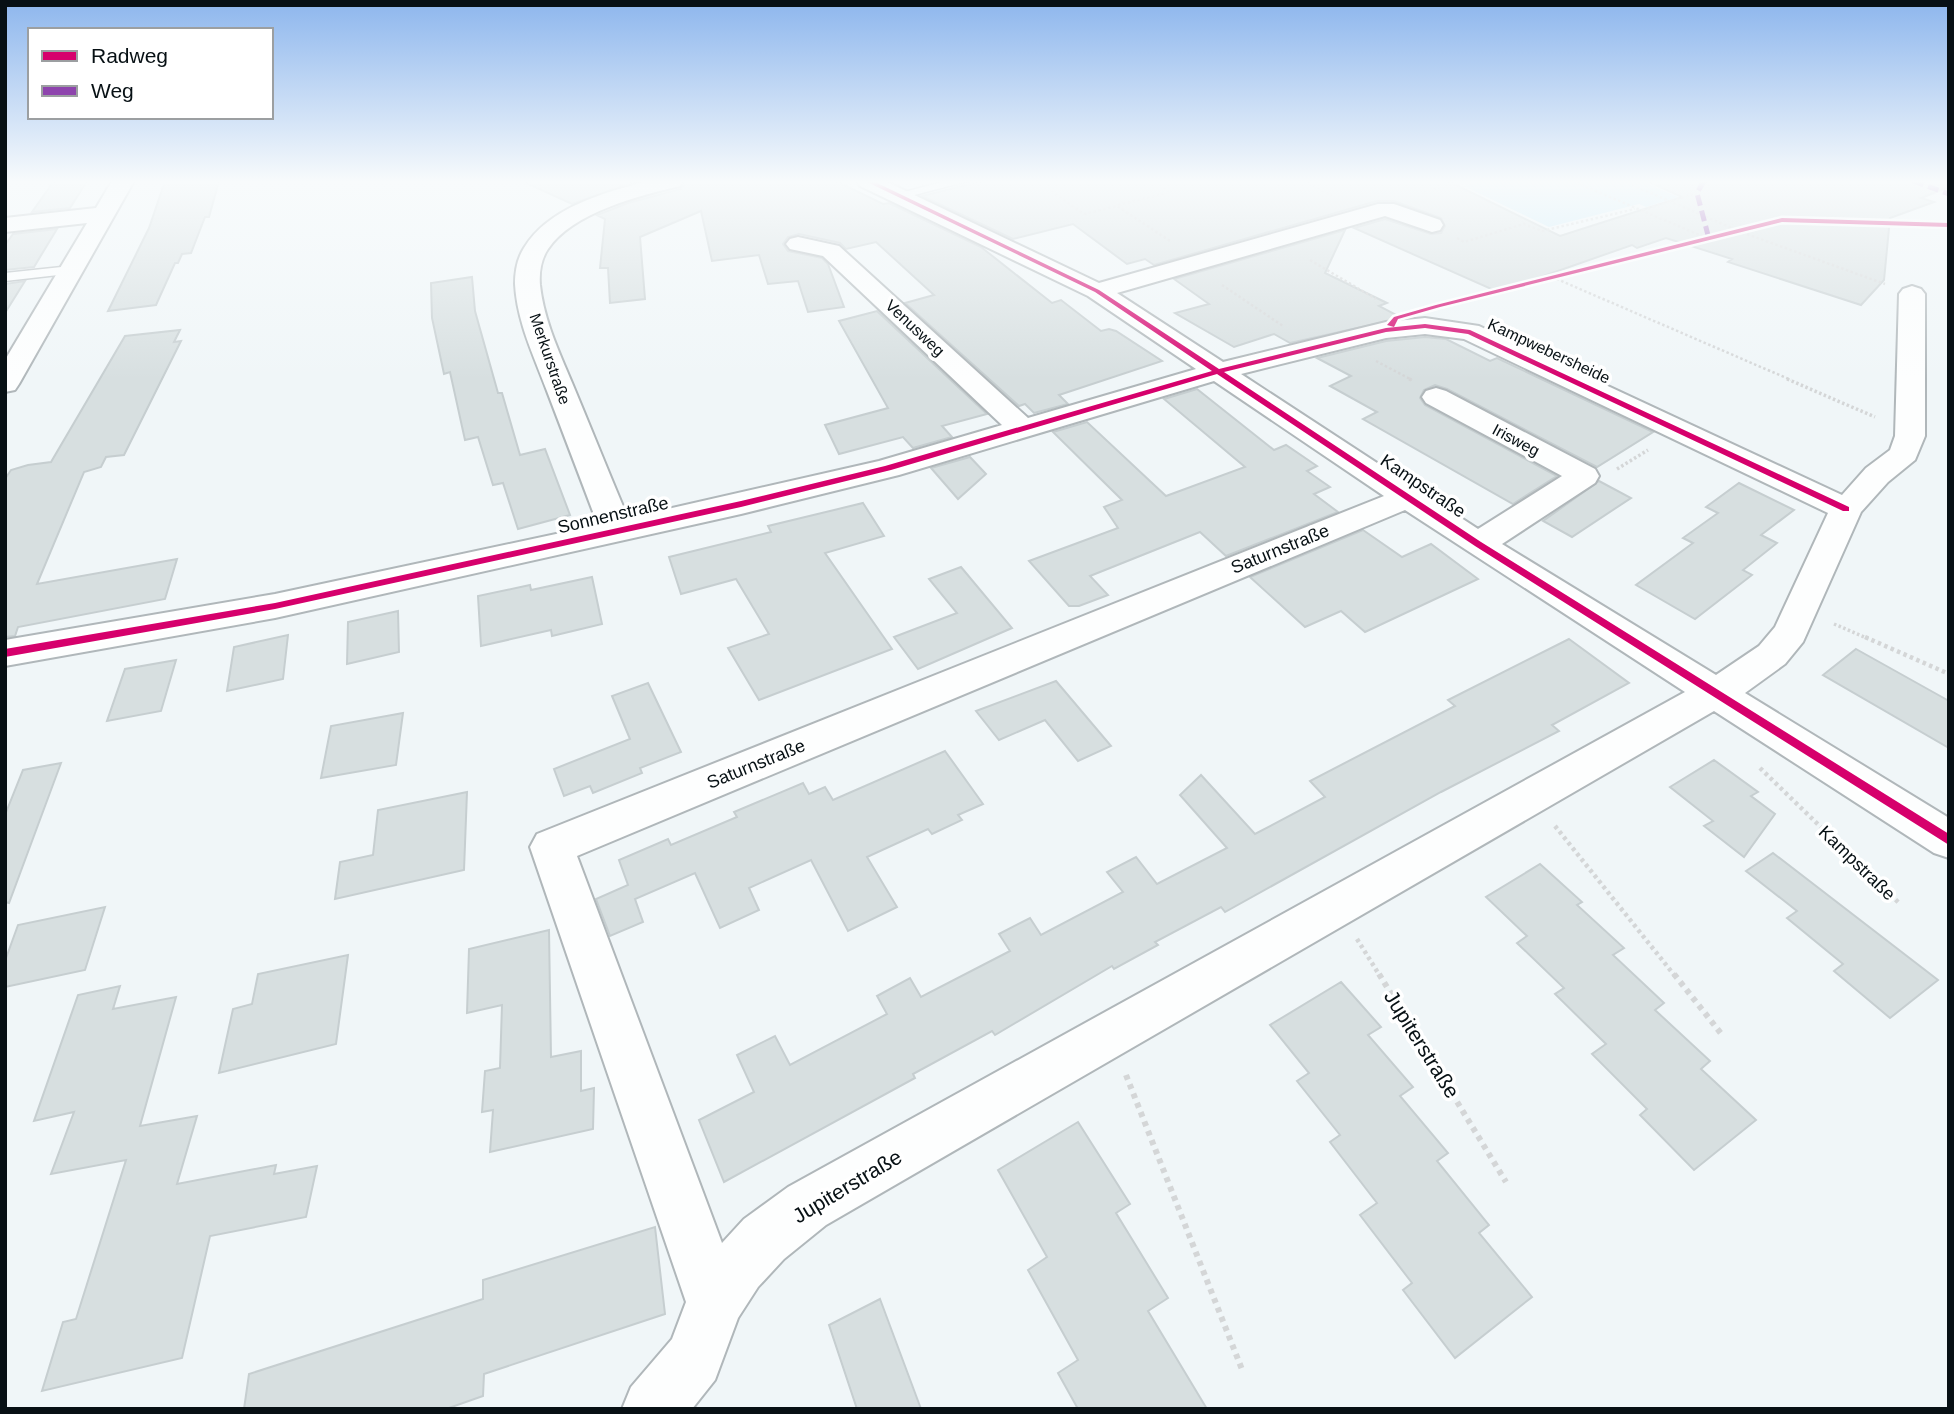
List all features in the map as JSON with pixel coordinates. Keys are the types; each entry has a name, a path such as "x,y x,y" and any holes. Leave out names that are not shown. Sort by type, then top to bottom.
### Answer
{"street":[{"path":"5,384 85,247"},
{"name":"Merkurstraße","path":"537,247 528,269 530,302 540,338 617,532"},
{"name":"Venusweg","path":"812,247 831,251 1023,429"},
{"name":"Kampstraße","path":"1006,247 1097,291 1478,544 1949,840"},
{"path":"1097,291 1248,247"},
{"path":"1715,693 1743,677 1772,655 1790,633 1846,509 1877,475 1903,454 1910,436 1912,293"},
{"name":"Kampwebersheide","path":"1220,371 1338,341 1412,326 1470,332 1846,509"},
{"name":"Sonnenstraße","path":"5,653 275,606 617,532 888,468 1220,371"},
{"name":"Irisweg","path":"1436,397 1584,476"},
{"path":"1478,544 1584,476"},
{"name":"Saturnstraße","path":"715,1302 552,847 1407,498"},
{"name":"Jupiterstraße","path":"653,1409 694,1359 715,1302 738,1267 764,1240 807,1206 1530,795 1715,693"}],"lane":[{"path":"5,277 71,270"}],"path":[{"path":"1173,247 1283,326"},
{"path":"1290,247 1376,299"},
{"path":"1783,247 1912,293"},
{"path":"1552,277 1857,407 1910,436"},
{"path":"1338,341 1418,383 1436,397"},
{"path":"1584,476 1602,479 1679,430"},
{"path":"1802,610 1949,674"},
{"path":"1530,795 1723,1036"},
{"path":"1110,1035 1243,1372"}],"building":[{"path":"5,247 46,247 34,267 5,270"},
{"path":"140,247 193,247 191,253 182,254 178,263 175,263 156,305 108,311"},
{"path":"602,247 641,247 645,299 610,303 608,268 600,268"},
{"path":"709,247 785,247 788,251 822,258 828,264 844,307 808,312 798,281 768,284 759,255 712,261"},
{"path":"881,247 981,247 1052,303 1061,300 1101,331 1116,331 1162,361 1059,395 1068,404 1034,413 1025,404 1019,406 905,303 934,295"},
{"path":"1104,247 1217,247 1154,265 1145,259 1127,264"},
{"path":"1286,247 1337,247 1325,273 1387,303 1379,306 1402,318 1290,343 1274,334 1234,347 1175,313 1209,304 1174,279"},
{"path":"1397,247 1626,247 1498,292"},
{"path":"1694,247 1887,247 1884,280 1861,305 1728,262 1732,259"},
{"path":"472,277 475,311 498,393 502,393 520,455 545,449 570,515 518,529 503,483 493,485 478,437 465,440 450,372 444,374 432,318 431,283"},
{"path":"25,281 5,313 5,284"},
{"path":"877,311 987,414 942,426 952,437 913,448 903,437 839,454 825,425 888,408 839,321"},
{"path":"180,330 174,342 181,341 124,455 106,457 101,467 84,472 37,584 177,559 165,599 18,627 15,636 5,637 5,479 11,470 51,462 125,336"},
{"path":"1425,337 1446,339 1490,361 1497,358 1653,432 1597,467 1447,389 1435,385 1424,390 1420,398 1425,405 1557,476 1513,504 1363,419 1377,412 1330,386 1351,376 1317,358 1386,341"},
{"path":"1197,389 1274,450 1286,445 1317,466 1307,471 1330,487 1314,494 1338,512 1226,556 1200,532 1090,576 1108,595 1079,606 1069,606 1029,561 1118,528 1104,507 1122,500 1053,432 1087,422 1166,496 1245,467 1164,399"},
{"path":"970,457 986,474 958,499 931,468"},
{"path":"1599,481 1631,498 1572,537 1543,521"},
{"path":"1739,483 1794,510 1761,535 1777,543 1743,570 1752,575 1695,619 1636,585 1693,543 1683,538 1718,513 1706,507"},
{"path":"863,503 884,536 825,553 892,649 759,700 728,648 769,634 736,579 681,594 669,557 771,532 768,526"},
{"path":"1363,530 1402,557 1431,544 1478,579 1365,632 1341,611 1305,627 1250,577"},
{"path":"961,567 1012,628 918,669 894,637 957,613 929,579"},
{"path":"592,577 602,624 552,636 551,630 481,646 478,596 530,585 531,590"},
{"path":"398,611 399,652 347,664 348,622"},
{"path":"288,635 283,679 227,691 234,647"},
{"path":"1569,639 1629,683 1552,725 1559,731 1441,792 1225,912 1221,907 1155,942 1158,945 1114,969 1112,966 995,1035 992,1031 913,1074 915,1078 724,1182 699,1120 754,1092 737,1055 775,1036 790,1065 887,1014 877,996 910,978 921,997 1010,951 999,934 1030,918 1041,935 1123,892 1107,872 1136,857 1157,884 1227,848 1180,795 1201,775 1255,834 1325,797 1310,781 1455,706 1448,700"},
{"path":"1856,649 1949,701 1949,748 1823,675"},
{"path":"176,660 161,711 107,721 125,669"},
{"path":"1056,681 1111,746 1078,761 1045,720 999,740 976,711"},
{"path":"648,683 681,752 640,768 642,773 593,793 590,786 564,796 554,769 630,739 612,696"},
{"path":"403,713 396,765 321,778 331,726"},
{"path":"945,751 983,804 958,815 962,820 932,834 928,829 867,857 897,907 848,931 811,860 749,888 759,910 720,928 695,873 635,899 643,922 610,936 596,899 628,885 619,860 668,839 671,845 737,817 734,812 803,783 809,794 825,787 833,800"},
{"path":"1714,760 1758,792 1751,796 1775,814 1744,857 1704,826 1713,821 1670,787"},
{"path":"61,763 9,903 5,902 5,815 23,770"},
{"path":"467,792 464,870 335,899 340,862 373,855 378,810"},
{"path":"1773,853 1938,980 1890,1018 1834,971 1843,964 1787,918 1797,911 1746,871"},
{"path":"1540,864 1582,902 1577,905 1624,948 1613,955 1664,1003 1655,1010 1710,1061 1701,1069 1756,1120 1694,1170 1640,1115 1647,1109 1592,1054 1606,1044 1555,994 1564,988 1517,943 1527,936 1486,897"},
{"path":"105,907 85,970 5,987 5,961 18,925"},
{"path":"549,930 551,1057 581,1051 581,1091 594,1088 593,1129 490,1152 493,1110 482,1112 485,1071 500,1068 502,1005 467,1013 469,949"},
{"path":"348,955 336,1044 219,1073 233,1009 252,1004 258,974"},
{"path":"1341,982 1381,1027 1368,1035 1413,1087 1400,1096 1448,1153 1437,1161 1489,1225 1479,1233 1532,1297 1455,1358 1403,1290 1412,1283 1360,1215 1377,1203 1330,1142 1340,1135 1297,1081 1309,1073 1270,1025"},
{"path":"120,986 113,1009 176,997 140,1126 197,1116 177,1184 276,1165 274,1174 317,1166 306,1217 210,1236 182,1358 42,1391 63,1322 76,1319 126,1160 51,1174 74,1112 34,1121 78,995"},
{"path":"1078,1122 1130,1204 1116,1213 1168,1298 1148,1311 1207,1409 1078,1409 1058,1373 1078,1360 1028,1270 1047,1257 998,1170"},
{"path":"655,1227 665,1314 484,1374 483,1396 446,1409 244,1409 249,1374 483,1299 483,1280"},
{"path":"880,1299 921,1409 857,1409 829,1325"}],"cycle path":[{"path":"1005,247 1097,291 1478,544 1949,840"},
{"path":"1391,325 1396,318 1438,306 1674,247"},
{"path":"5,653 275,606 741,504 888,468 1220,371 1386,330 1425,326 1470,332 1846,509"}]}
